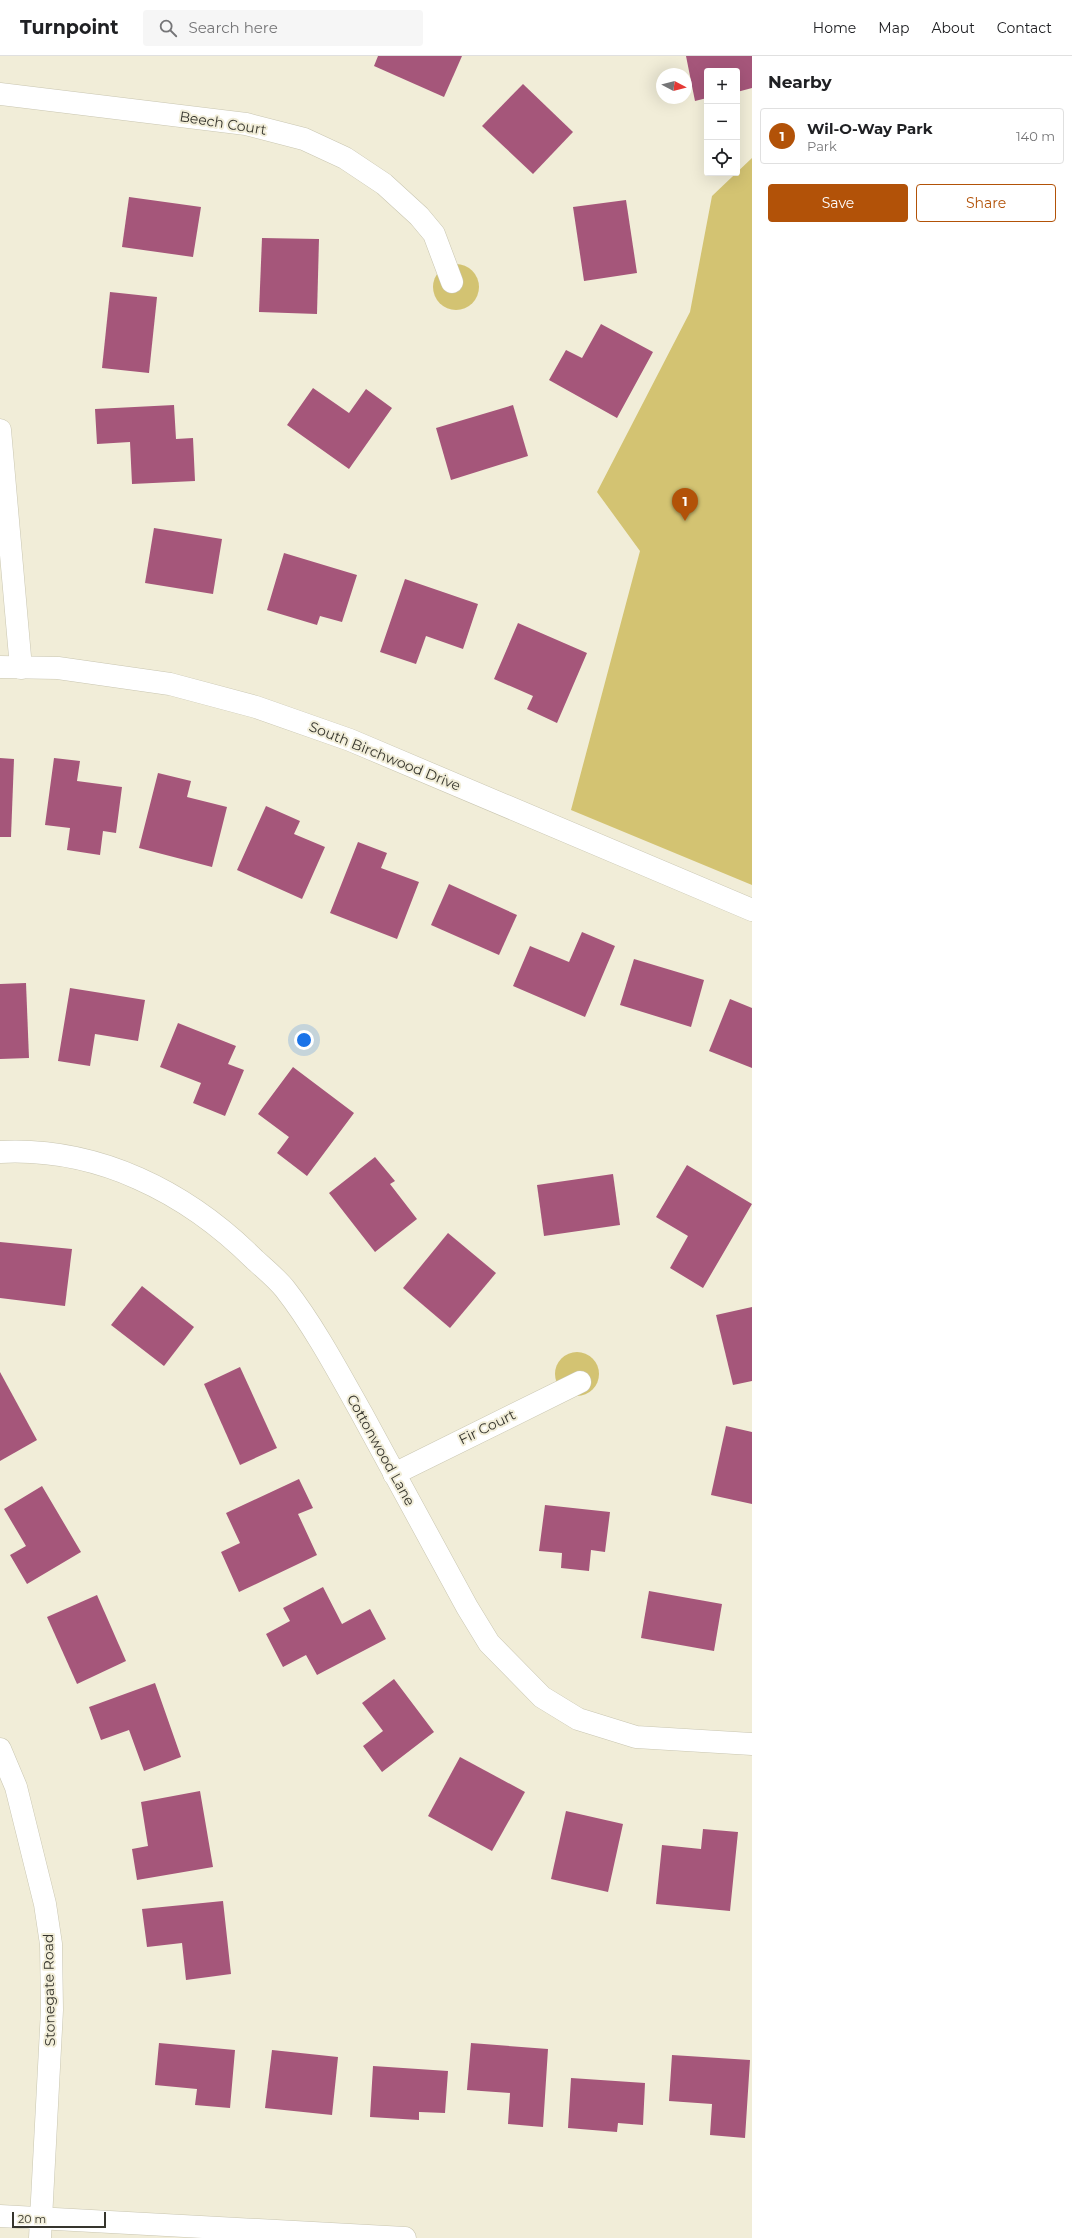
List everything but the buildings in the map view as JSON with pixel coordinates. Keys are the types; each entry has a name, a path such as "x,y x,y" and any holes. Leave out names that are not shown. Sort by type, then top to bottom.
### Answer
{"street":[{"name":"Beech Court","path":"0,94 246,124 304,140 345,158 384,184 419,216 434,234 452,282"},
{"path":"0,430 11,668"},
{"name":"South Birchwood Drive","path":"11,668 58,668 170,684 256,707 350,740 752,910"},
{"name":"Cottonwood Lane","path":"0,1152 21,1151 83,1158 120,1170 173,1195 225,1230 285,1289 332,1361 467,1607 489,1643 542,1697 578,1719 636,1737 752,1744"},
{"name":"Fir Court","path":"394,1474 580,1382"},
{"name":"Stonegate Road","path":"0,1749 17,1794 45,1904 51,1944 52,2010 41,2228"},
{"path":"0,2216 41,2228 405,2238"}],"shaded area":[{"path":"752,158 752,885 571,810 640,551 597,492 690,312 712,196 733,176 740,176 740,169"},
{"path":"451,264 461,264 469,268 475,274 479,282 479,292 475,300 469,306 461,310 451,310 443,306 437,300 433,292 433,282 437,274 443,268"},
{"path":"573,1352 581,1352 586,1353 593,1358 598,1365 598,1383 593,1390 586,1395 573,1396 565,1393 558,1386 555,1378 555,1370 558,1362 565,1355"}],"place":[{"name":"Wil-O-Way Park","path":"685,521"}]}
